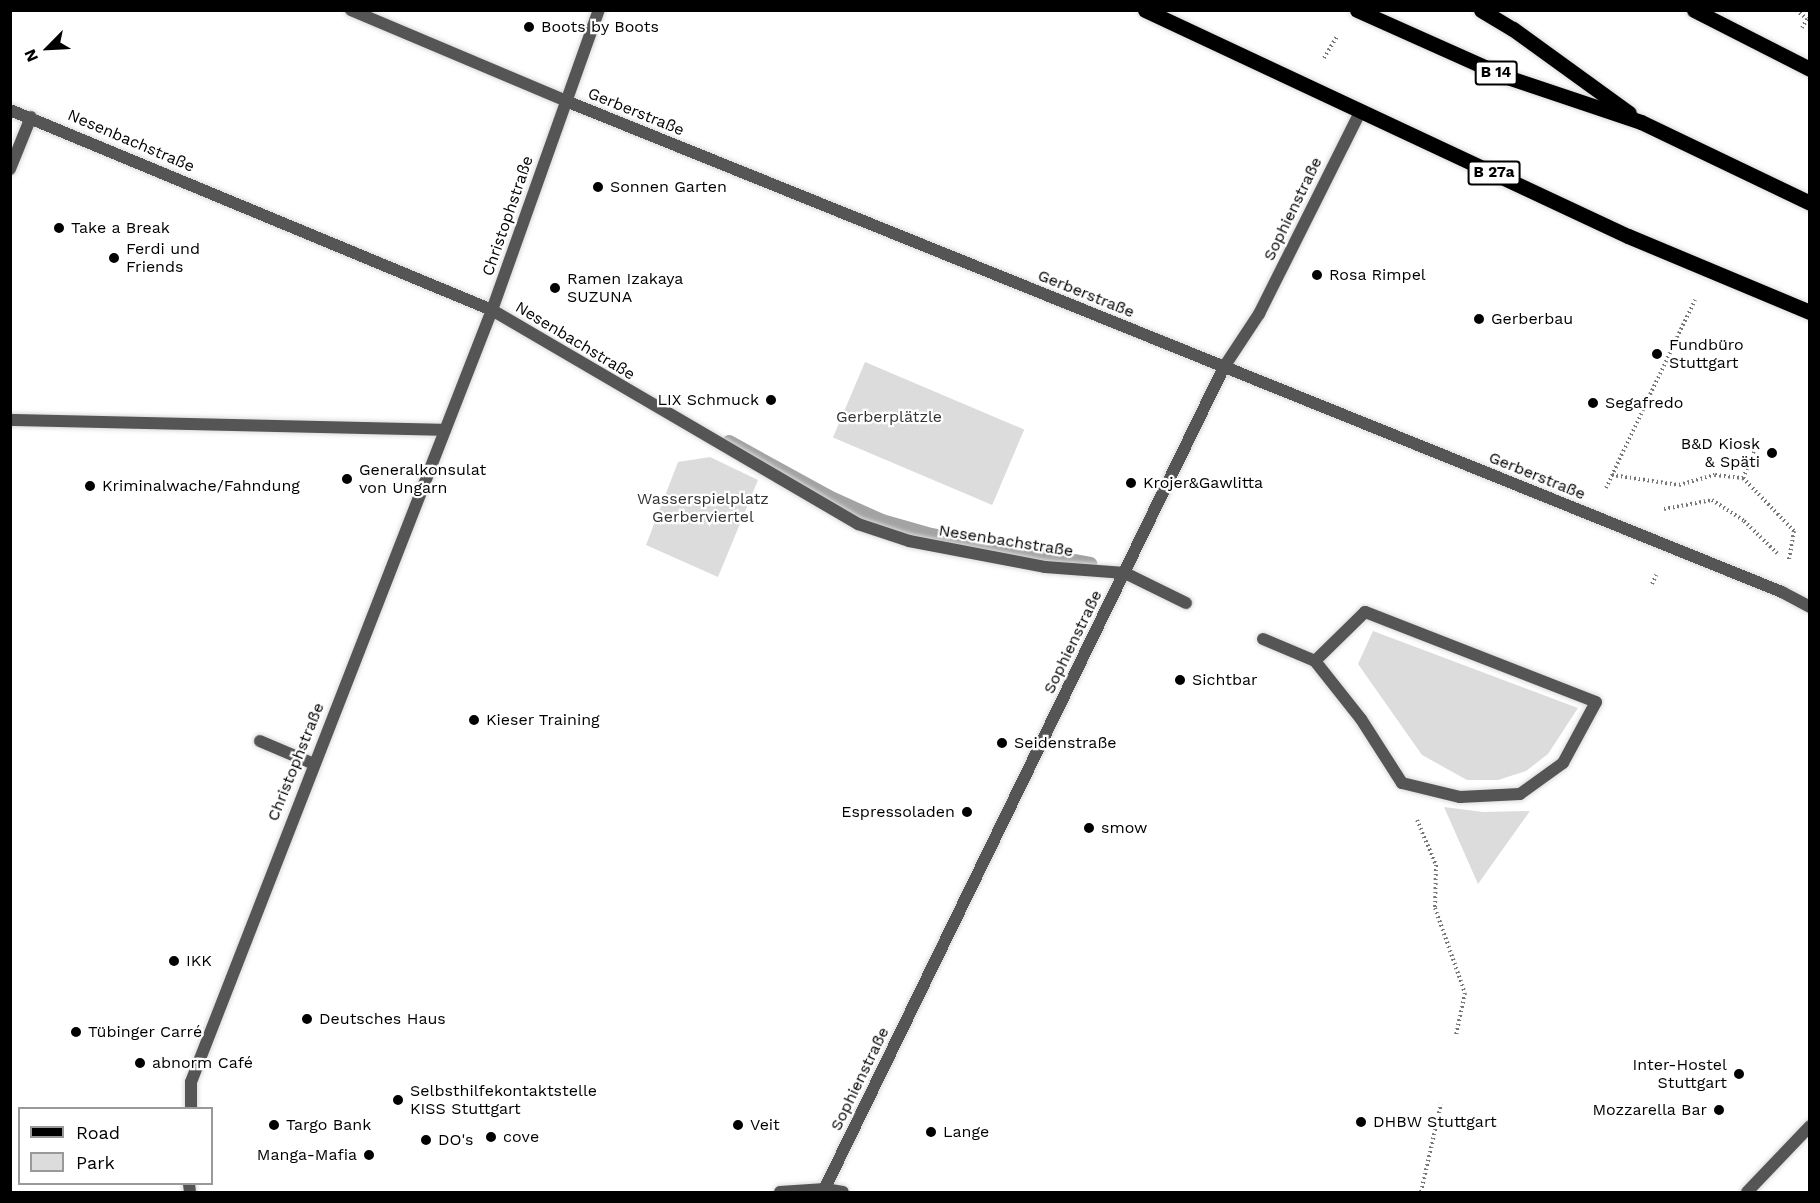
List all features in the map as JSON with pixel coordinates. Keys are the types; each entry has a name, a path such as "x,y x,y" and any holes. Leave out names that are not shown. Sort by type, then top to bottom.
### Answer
{"main road":[{"name":"B 27a","path":"1146,10 1220,48 1310,85 1628,236 1809,312"},
{"name":"B 14","path":"1357,10 1506,77 1641,122 1809,203"},
{"name":"B 14","path":"1481,10 1513,29 1641,122"},
{"path":"1694,10 1809,69"}],"street":[{"name":"Gerberstraße","path":"351,10 566,101 1782,592 1809,607"},
{"name":"Christophstraße","path":"191,1107 191,1082 492,310 599,10"},
{"name":"Nesenbachstraße","path":"10,110 492,310 858,524 909,541 1045,567 1125,573"},
{"name":"Sophienstraße","path":"824,1191 1224,368 1259,315 1361,110"},
{"path":"10,169 31,117"},
{"path":"10,420 444,430"},
{"path":"1125,573 1186,603"},
{"path":"1263,639 1315,661 1361,719 1402,783 1460,797 1520,794 1563,763 1596,702 1365,612 1315,661"},
{"path":"260,741 314,764"},
{"path":"1747,1192 1809,1127"},
{"path":"780,1192 843,1192"}],"path":[{"path":"1310,85 1340,29"},
{"path":"1710,269 1612,475 1679,485 1715,475 1743,478 1794,531"},
{"path":"1743,478 1755,449"},
{"path":"1653,510 1712,500 1744,521 1788,564"},
{"path":"1402,783 1436,865 1435,908 1465,993 1456,1035"},
{"path":"1421,1192 1441,1104"}],"green space":[{"name":"Gerberplätzle","path":"865,362 1024,430 992,505 833,437"},
{"name":"Wasserspielplatz Gerberviertel","path":"710,457 758,480 718,577 646,545 678,462"},
{"path":"1373,631 1578,708 1548,754 1526,771 1498,780 1467,780 1422,755 1358,664"},
{"path":"1444,807 1483,812 1530,811 1478,884"}],"waterway":[{"path":"729,442 829,497 882,521 931,535 1090,564"}],"place":[{"name":"Boots by Boots","path":"529,27"},
{"name":"Sonnen Garten","path":"598,187"},
{"name":"Take a Break","path":"59,228"},
{"name":"Ferdi und Friends","path":"114,258"},
{"name":"Rosa Rimpel","path":"1317,275"},
{"name":"Ramen Izakaya SUZUNA","path":"555,288"},
{"name":"Gerberbau","path":"1479,319"},
{"name":"Fundbüro Stuttgart","path":"1657,354"},
{"name":"LIX Schmuck","path":"771,400"},
{"name":"Segafredo","path":"1593,403"},
{"name":"B&D Kiosk & Späti","path":"1772,453"},
{"name":"Generalkonsulat von Ungarn","path":"347,479"},
{"name":"Krojer&Gawlitta","path":"1131,483"},
{"name":"Kriminalwache/Fahndung","path":"90,486"},
{"name":"Sichtbar","path":"1180,680"},
{"name":"Kieser Training","path":"474,720"},
{"name":"Seidenstraße","path":"1002,743"},
{"name":"Espressoladen","path":"967,812"},
{"name":"smow","path":"1089,828"},
{"name":"IKK","path":"174,961"},
{"name":"Deutsches Haus","path":"307,1019"},
{"name":"Tübinger Carré","path":"76,1032"},
{"name":"abnorm Café","path":"140,1063"},
{"name":"Inter-Hostel Stuttgart","path":"1739,1074"},
{"name":"Selbsthilfekontaktstelle KISS Stuttgart","path":"398,1100"},
{"name":"Mozzarella Bar","path":"1719,1110"},
{"name":"DHBW Stuttgart","path":"1361,1122"},
{"name":"Targo Bank","path":"274,1125"},
{"name":"Veit","path":"738,1125"},
{"name":"Lange","path":"931,1132"},
{"name":"cove","path":"491,1137"},
{"name":"DO's","path":"426,1140"},
{"name":"Manga-Mafia","path":"369,1155"}]}
